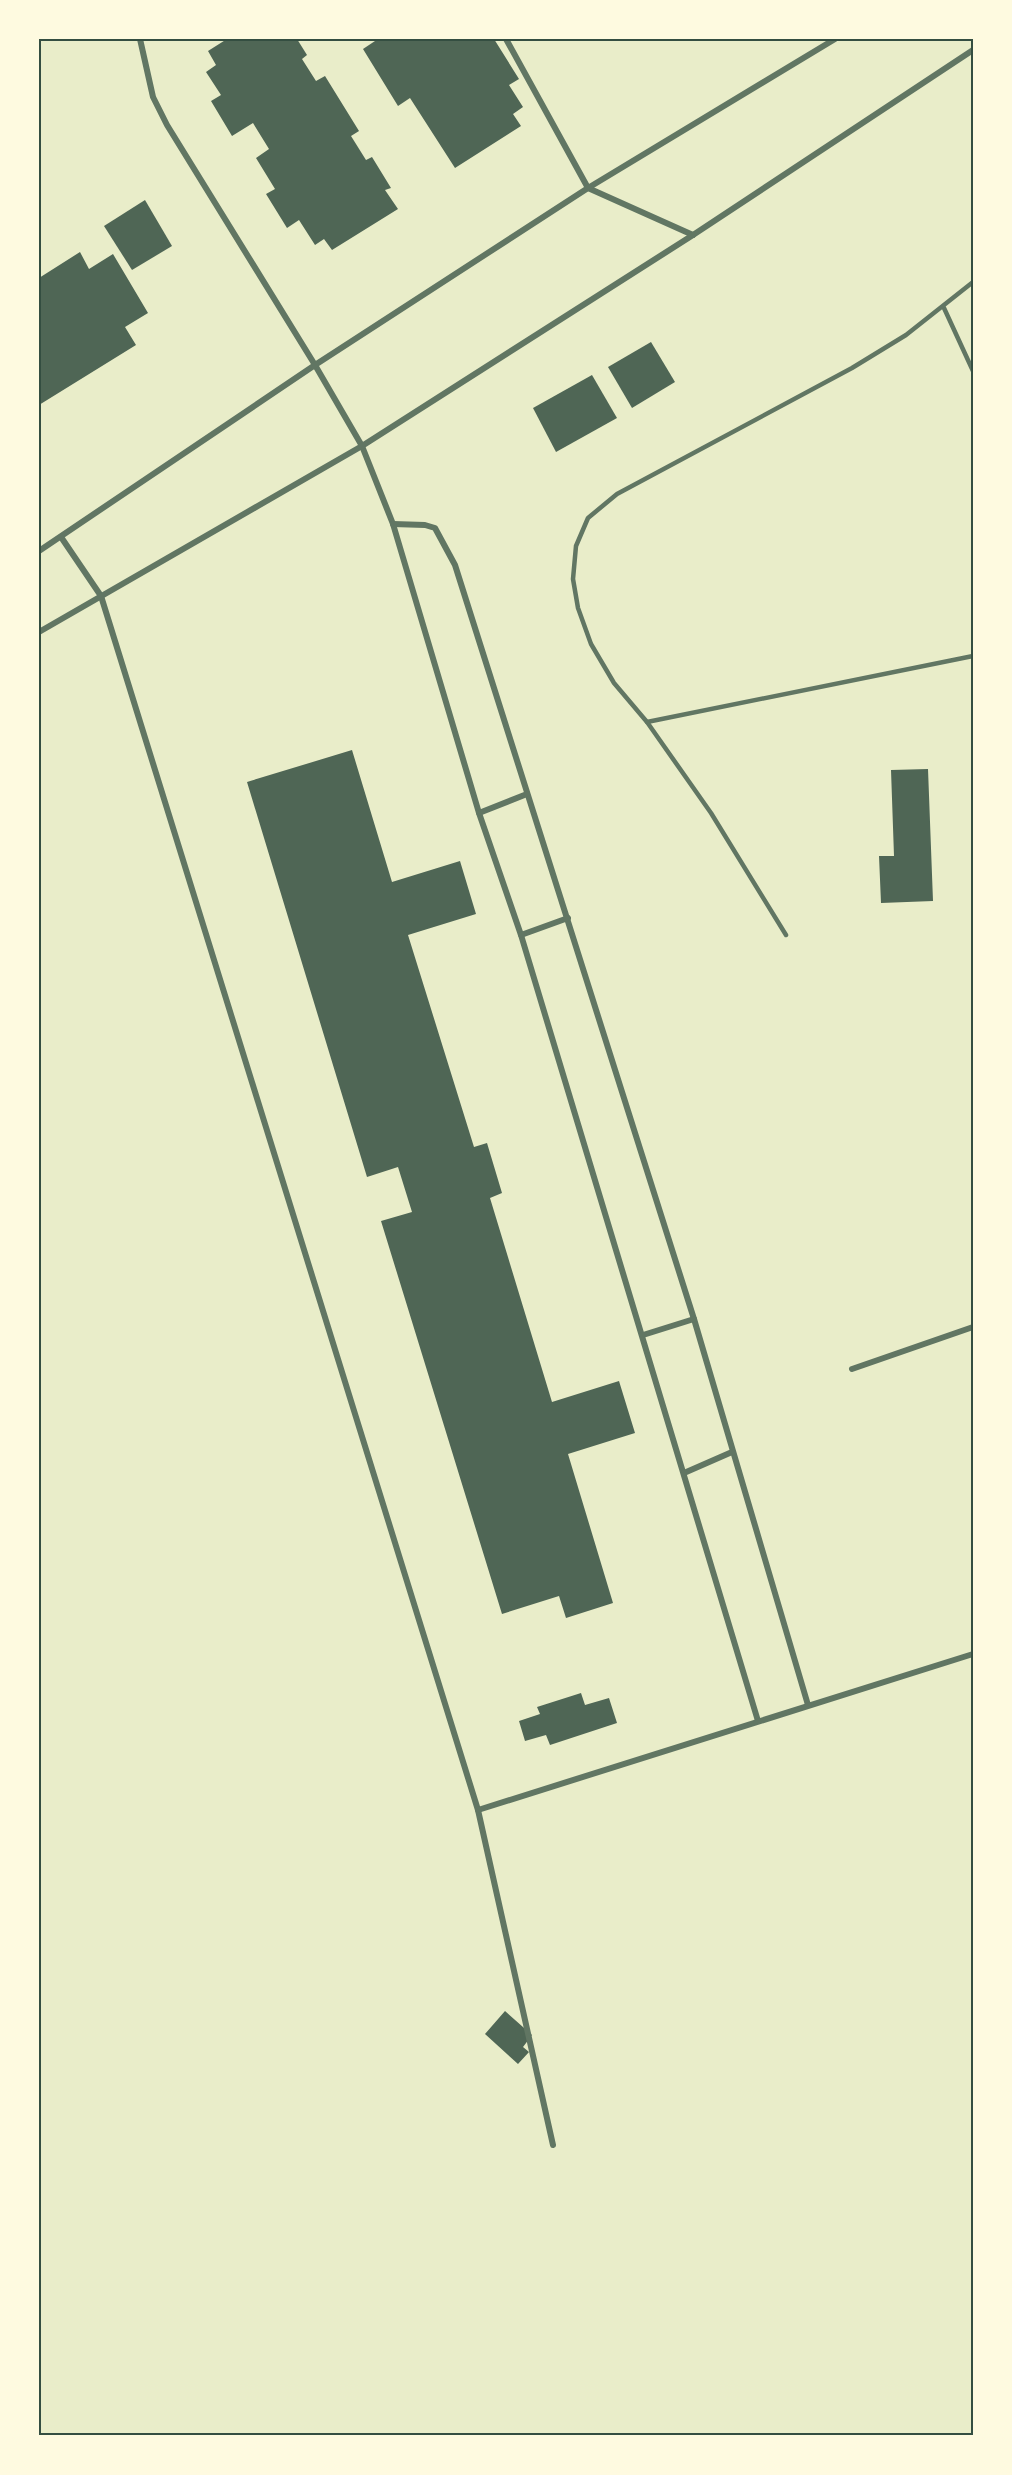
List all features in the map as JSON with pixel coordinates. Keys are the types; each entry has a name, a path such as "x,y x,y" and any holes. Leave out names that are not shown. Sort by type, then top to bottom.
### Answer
{"street":[{"path":"140,39 153,97 166,125 315,365 362,446 393,524 479,813 521,935 643,1335 758,1721"},
{"path":"506,39 588,188 693,235"},
{"path":"39,551 315,365 588,188 836,39"},
{"path":"39,632 362,446 693,235 973,50"},
{"path":"393,524 425,525 435,528 443,538 465,594 694,1318 808,1705"},
{"path":"62,537 101,596 477,1810 554,2145"},
{"path":"479,813 527,794"},
{"path":"521,935 568,918"},
{"path":"643,1335 694,1318"},
{"path":"852,1369 973,1327"},
{"path":"684,1473 732,1452"},
{"path":"477,1810 973,1654"}],"lane":[{"path":"786,935 711,813 647,722 608,673 591,644 578,608 573,579 576,546 588,518 617,494 852,368 906,335 944,308 973,282"},
{"path":"944,308 973,371"},
{"path":"647,722 973,656"}],"building":[{"path":"227,39 297,39 307,55 302,59 316,81 325,76 359,131 351,136 366,160 372,157 391,188 385,190 398,209 332,250 324,239 315,245 299,220 287,228 266,194 275,189 256,158 269,149 253,123 232,136 211,101 221,95 206,72 216,65 208,51"},
{"path":"374,39 494,39 519,79 509,85 523,107 513,114 521,126 455,168 410,98 398,106 363,49 375,41"},
{"path":"145,200 172,246 132,270 104,226"},
{"path":"80,252 89,269 113,254 148,313 125,327 136,345 39,405 39,278"},
{"path":"651,342 675,382 632,408 608,367"},
{"path":"592,375 617,418 556,452 533,408"},
{"path":"352,750 392,882 460,861 476,914 408,935 474,1147 487,1143 502,1193 490,1198 552,1402 619,1381 635,1433 568,1454 613,1603 566,1618 559,1596 502,1614 381,1221 412,1212 398,1167 367,1177 247,782"},
{"path":"928,769 933,901 881,903 879,856 894,856 891,770"},
{"path":"581,1693 585,1705 609,1698 617,1723 550,1745 546,1735 525,1741 519,1721 540,1714 537,1707"},
{"path":"505,2011 532,2035 523,2047 529,2052 518,2064 485,2034"}]}
